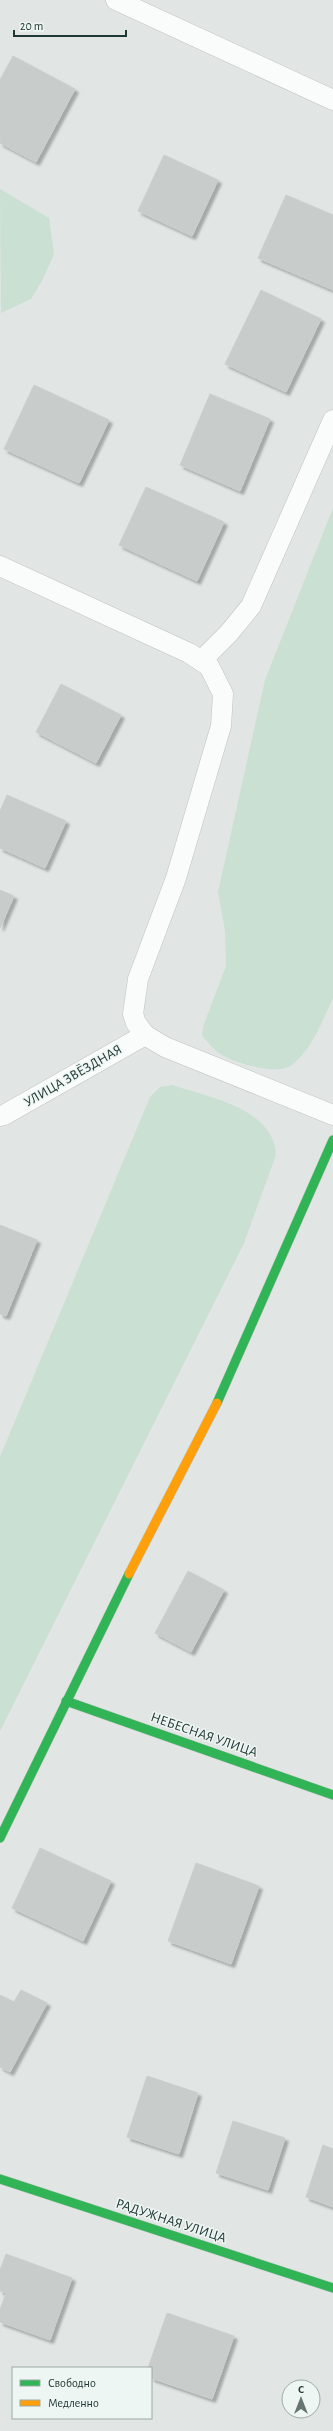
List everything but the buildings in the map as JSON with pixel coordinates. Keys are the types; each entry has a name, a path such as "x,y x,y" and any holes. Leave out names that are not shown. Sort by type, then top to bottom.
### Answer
{"street":[{"path":"0,1838 66,1701 220,1397 333,1140"},
{"name":"НЕБЕСНАЯ УЛИЦА","path":"66,1701 333,1795"},
{"name":"РАДУЖНАЯ УЛИЦА","path":"0,2179 333,2288"}],"lane":[{"path":"116,0 333,100"},
{"path":"201,661 229,633 251,606 333,420"},
{"path":"0,566 189,653 209,666 222,694 221,726 176,878 138,979 133,1014 136,1023 145,1035 165,1047 333,1115"},
{"name":"УЛИЦА ЗВЁЗДНАЯ","path":"0,1116 145,1035"}],"green space":[{"path":"0,189 49,218 54,254 43,279 31,299 1,313"},
{"path":"333,508 333,998 306,1051 292,1065 285,1068 266,1069 234,1061 226,1057 219,1053 202,1036 204,1024 226,966 225,931 218,892 265,680"},
{"path":"172,1085 220,1100 252,1115 264,1126 272,1139 276,1155 244,1243 0,1731 0,1457 150,1097 160,1087"}],"traffic: fast":[{"path":"217,1403 333,1140"},
{"path":"0,1838 129,1574"},
{"path":"66,1701 333,1795"},
{"path":"0,2179 333,2288"}],"traffic: slow":[{"path":"129,1574 217,1403"}]}
